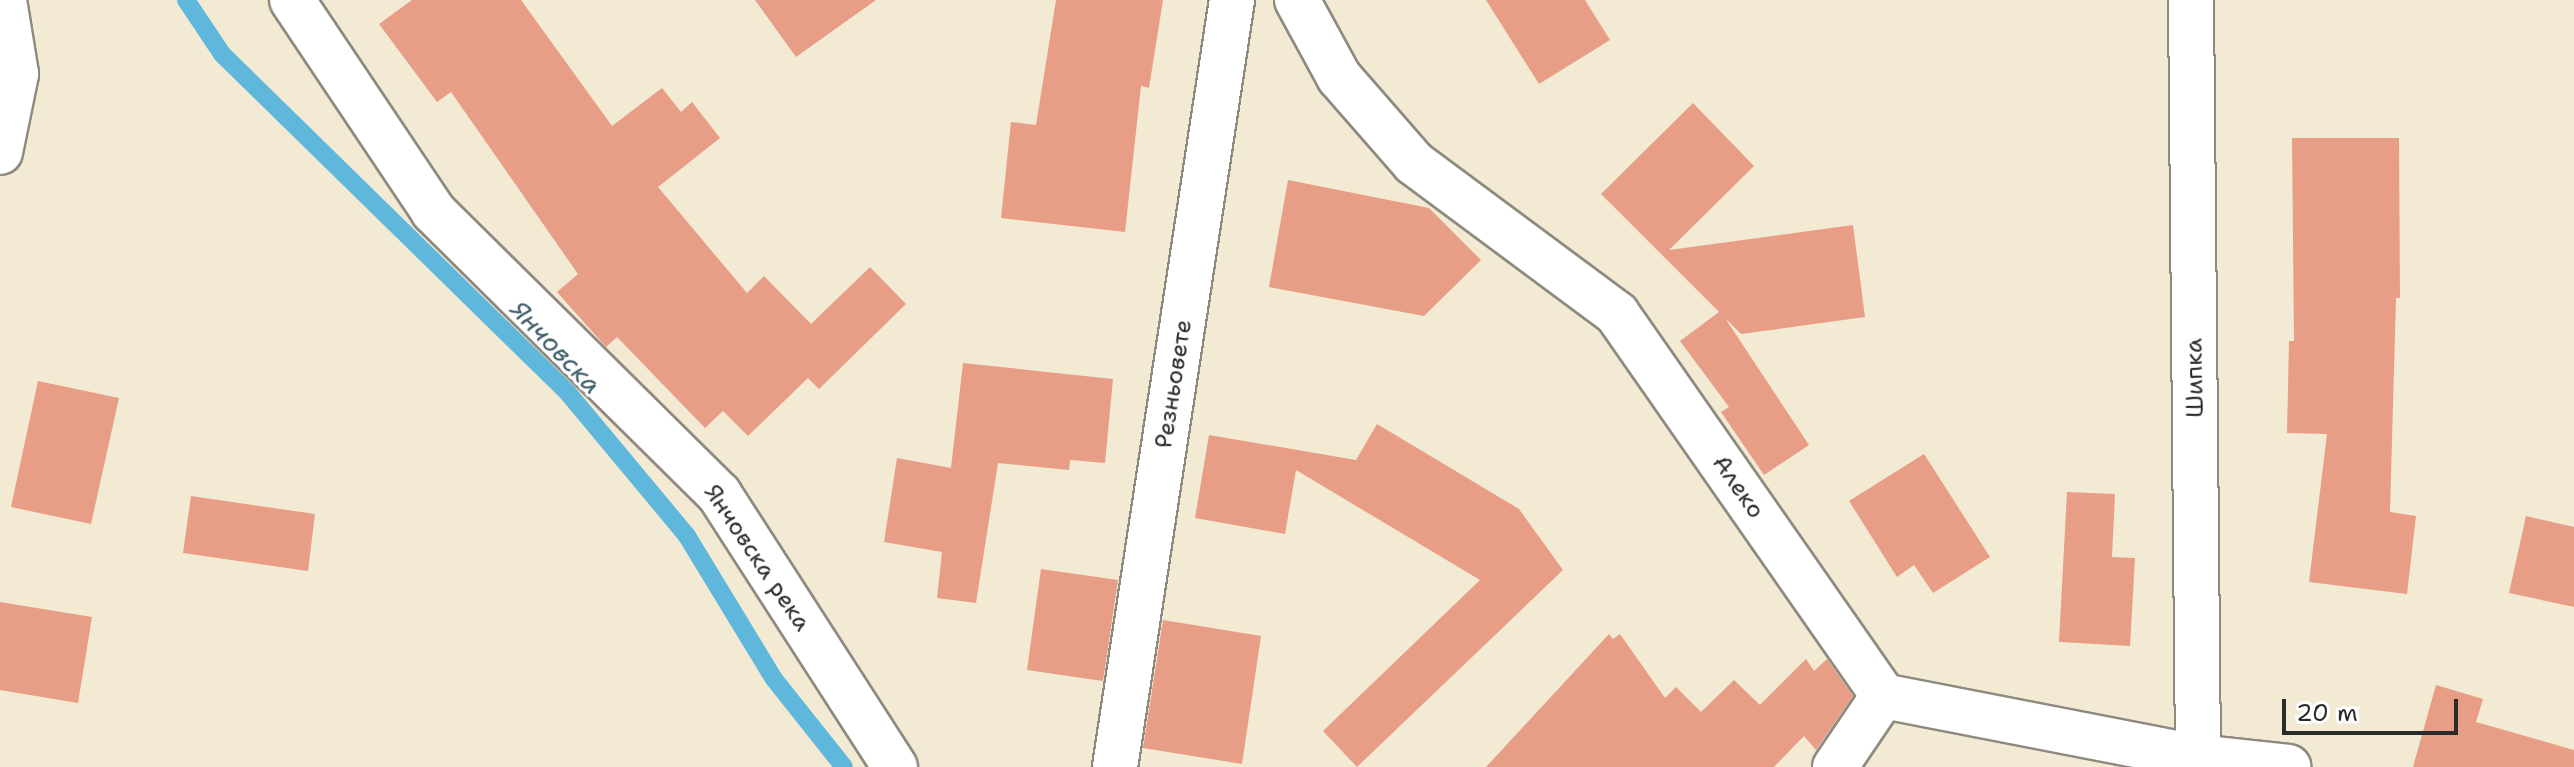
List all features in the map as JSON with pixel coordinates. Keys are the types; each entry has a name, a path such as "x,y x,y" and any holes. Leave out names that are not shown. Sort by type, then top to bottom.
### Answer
{"street":[{"path":"0,152 16,74 4,0"},
{"name":"Янчовска река","path":"292,0 433,211 719,494 895,767"},
{"name":"Резньовете","path":"1115,767 1232,0"},
{"name":"Алеко","path":"1297,0 1339,77 1414,163 1617,314 1883,696"},
{"name":"Шипка","path":"2191,0 2198,757"},
{"path":"1835,767 1883,696 2198,757 2288,767"}],"building":[{"path":"412,0 521,0 612,126 662,88 681,112 692,102 720,138 658,187 747,293 764,276 811,324 870,267 906,304 819,389 808,378 748,436 723,411 705,428 617,337 606,347 557,292 578,274 451,92 437,102 379,24"},
{"path":"755,0 876,0 796,57"},
{"path":"1056,0 1163,0 1149,88 1141,86 1125,232 1001,218 1011,122 1036,125"},
{"path":"1486,0 1585,0 1610,40 1539,84"},
{"path":"1693,103 1754,166 1669,250 1853,225 1865,317 1741,334 1725,318 1809,445 1764,475 1721,412 1729,407 1680,341 1719,312 1601,194"},
{"path":"2292,138 2399,138 2400,298 2396,298 2390,512 2416,516 2407,594 2309,582 2327,434 2287,433 2289,341 2294,341"},
{"path":"1288,180 1429,208 1481,260 1424,316 1269,287"},
{"path":"963,363 1113,379 1105,463 1070,460 1069,470 998,463 976,603 937,598 942,552 884,542 897,458 951,468"},
{"path":"38,381 119,398 91,524 11,507"},
{"path":"1377,424 1519,509 1563,570 1357,767 1323,731 1480,580 1296,470 1285,534 1195,518 1209,435 1356,460"},
{"path":"1924,454 1990,557 1933,593 1914,565 1897,577 1849,501"},
{"path":"2067,492 2115,494 2112,557 2135,558 2130,646 2059,642"},
{"path":"191,496 315,514 308,571 183,553"},
{"path":"2526,516 2574,527 2574,607 2509,593"},
{"path":"1041,569 1118,580 1103,681 1027,670"},
{"path":"0,602 92,617 78,703 0,690"},
{"path":"1163,620 1261,636 1242,764 1143,748"},
{"path":"1609,634 1613,639 1620,634 1665,698 1676,687 1701,712 1734,680 1760,705 1806,659 1814,671 1827,659 1853,696 1816,750 1804,736 1774,767 1486,767"},
{"path":"2436,685 2483,699 2476,722 2574,750 2574,767 2413,767"}],"waterway":[{"name":"Янчовска","path":"186,0 222,54 568,393 687,536 774,679 844,767"}]}
